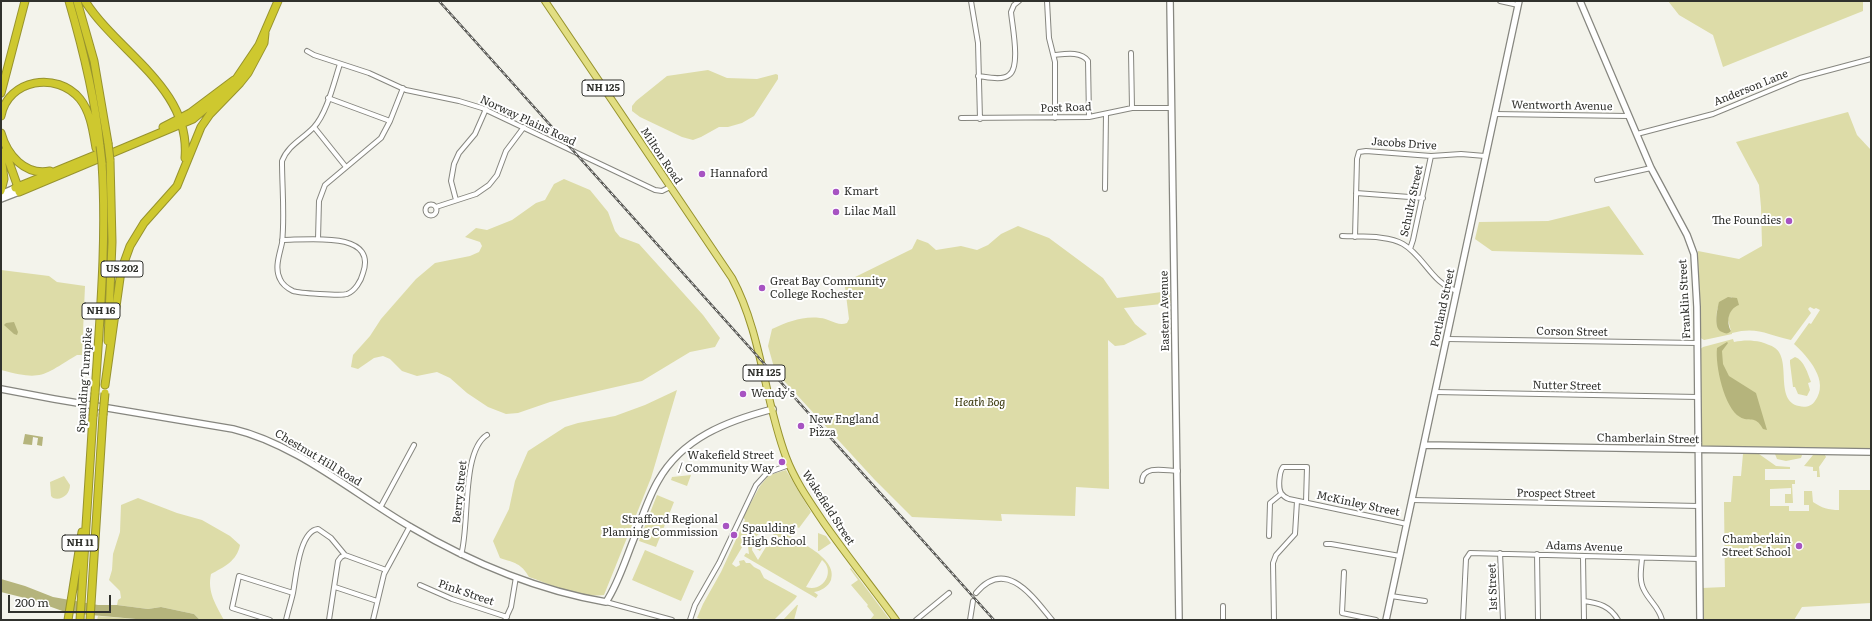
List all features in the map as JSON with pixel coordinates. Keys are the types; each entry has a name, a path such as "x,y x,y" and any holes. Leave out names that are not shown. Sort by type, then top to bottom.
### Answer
{"highway":[{"path":"1,93 25,1"},
{"name":"Spaulding Turnpike","path":"68,1 82,48 93,94 100,164 104,230 102,299 90,456 80,620"},
{"name":"Spaulding Turnpike","path":"77,1 94,61 108,143 112,204 112,274 90,620"},
{"path":"85,1 99,20 163,89 177,111 186,141 184,170"},
{"name":"US 202","path":"1,133 10,155 26,168 35,171 47,172 71,165 181,122 208,101 226,84 234,80 247,63 265,33 278,1"},
{"name":"US 202","path":"105,385 121,271 125,257 142,226 172,193 184,170 201,127 210,114 248,73 264,43 265,33"},
{"path":"1,116 8,100 22,87 41,82 60,84 74,93 83,103 92,125 98,147"},
{"path":"17,189 181,122"},
{"path":"1,141 17,189"},
{"path":"1,155 17,189"},
{"path":"1,155 4,179 1,191"},
{"path":"17,189 71,165"},
{"name":"NH 11","path":"68,620 89,489"}],"main road":[{"name":"Milton Road","path":"546,1 729,273 752,325"},
{"name":"Wakefield Street","path":"752,325 789,465 801,488 821,518 896,620"}],"street":[{"path":"971,1 978,43 980,118"},
{"path":"978,76 1004,77 1009,76 1013,70 1015,60 1011,12 1014,5 1019,1"},
{"path":"1047,1 1049,38 1054,55 1055,118"},
{"name":"Eastern Avenue","path":"1170,1 1179,620"},
{"path":"1500,1 1519,3"},
{"name":"Franklin Street","path":"1580,1 1651,168 1683,226 1692,247 1696,282 1700,506 1700,620"},
{"name":"Portland Street","path":"1386,620 1519,3"},
{"name":"Norway Plains Road","path":"307,51 340,64 369,73 403,88 422,94 467,102 486,109 655,190 662,192 670,187"},
{"path":"1131,53 1132,108"},
{"path":"1054,55 1078,55 1086,58 1088,61 1089,117"},
{"name":"Anderson Lane","path":"1637,134 1713,114 1800,78 1871,59"},
{"path":"282,240 348,242 360,248 364,255 365,264 362,278 354,289 348,294 335,296 324,293 296,292 286,286 280,279 278,271 282,240 282,161 286,152 314,127 321,117 340,64"},
{"path":"318,240 318,210 321,194 325,185 380,138 390,121 403,88"},
{"path":"328,98 390,121"},
{"name":"Post Road","path":"960,118 1089,117 1132,108 1172,108"},
{"path":"456,200 451,181 454,164 459,153 475,134 486,109"},
{"path":"1105,189 1106,114"},
{"name":"Wentworth Avenue","path":"1494,114 1628,116"},
{"path":"314,127 346,167"},
{"path":"436,207 480,192 492,182 497,175 506,151 524,127"},
{"name":"Jacobs Drive","path":"1355,237 1357,159 1360,152 1366,151 1431,156 1462,154 1485,156"},
{"name":"Schultz Street","path":"1410,249 1414,240 1431,156"},
{"path":"1597,180 1651,168"},
{"path":"1,194 17,189"},
{"path":"1,199 17,189"},
{"path":"1356,193 1423,198"},
{"path":"1342,236 1391,240 1402,243 1410,249 1443,284 1457,291"},
{"name":"Corson Street","path":"1447,339 1697,343"},
{"name":"Chestnut Hill Road","path":"1,389 54,400 233,428 255,434 294,453 380,508 461,554 516,577 672,620"},
{"name":"Nutter Street","path":"1436,392 1698,397"},
{"path":"606,602 620,575 653,490 674,459 693,441 714,429 773,409"},
{"name":"Berry Street","path":"461,554 465,540 471,463 477,445 487,435"},
{"path":"380,508 414,445"},
{"name":"Chamberlain Street","path":"1424,445 1871,452"},
{"path":"690,619 695,605 719,563 750,495 763,476 771,471 789,465"},
{"name":"McKinley Street","path":"1306,502 1307,467 1281,468 1280,488 1281,494 1286,498 1407,524"},
{"path":"1142,481 1143,475 1146,472 1164,469 1178,471"},
{"path":"1269,536 1270,503 1281,494"},
{"name":"Prospect Street","path":"1412,500 1700,506"},
{"path":"1274,620 1273,563 1295,534 1297,501"},
{"path":"373,620 386,570 410,526"},
{"path":"286,620 293,592 298,561 307,537 311,531 318,529 325,533 345,555 386,570"},
{"path":"1326,544 1400,556"},
{"name":"Adams Avenue","path":"1463,620 1466,559 1468,554 1473,552 1642,559 1700,559"},
{"name":"1st Street","path":"1500,553 1503,620"},
{"path":"1537,554 1538,620"},
{"path":"331,620 338,561 345,555"},
{"path":"1584,556 1584,620"},
{"path":"1642,559 1641,580 1643,588 1658,608 1662,620"},
{"path":"1344,572 1342,613 1376,620"},
{"path":"270,620 232,608 239,576 293,592"},
{"path":"506,618 511,607 516,577"},
{"path":"976,593 983,586 992,581 1004,579 1012,581 1023,588 1052,620"},
{"name":"Pink Street","path":"420,585 452,599 506,618"},
{"path":"336,587 377,601"},
{"path":"916,620 949,593"},
{"path":"1391,596 1425,601"},
{"path":"1584,600 1605,606 1612,611 1618,620"},
{"path":"970,620 973,601"},
{"path":"1223,606 1223,620"}],"green space":[{"path":"1668,1 1863,1 1863,11 1723,67 1713,35 1679,15"},
{"path":"708,70 727,78 757,79 776,74 778,75 778,79 754,116 742,123 728,127 719,127 693,140 682,137 640,117 632,111 632,106 636,101 667,76"},
{"path":"1848,112 1857,135 1871,150 1871,450 1700,448 1699,350 1703,347 1733,339 1734,342 1761,342 1775,348 1780,354 1782,361 1787,397 1791,403 1799,406 1804,407 1814,403 1819,393 1820,385 1819,378 1811,362 1794,344 1809,323 1811,324 1820,310 1816,308 1814,309 1810,307 1808,309 1811,313 1791,340 1749,330 1704,340 1699,337 1698,251 1739,259 1762,246 1759,185 1736,142","holes":["1732,297 1728,320 1731,331 1717,325 1717,311 1718,307 1723,301"]},
{"path":"564,179 590,190 608,212 615,231 620,237 639,244 703,315 720,338 715,347 690,352 642,381 550,402 518,413 506,414 488,407 467,393 450,378 437,372 417,376 402,371 390,359 383,356 374,358 358,369 351,367 353,355 370,336 381,319 416,279 435,263 470,256 479,252 482,246 480,242 465,237 476,228 487,230 512,220 536,203 545,200 554,184"},
{"path":"1609,206 1644,255 1492,251 1475,239 1479,222 1548,221"},
{"name":"Heath Bog","path":"1018,226 1049,238 1103,278 1117,298 1169,291 1171,303 1124,308 1135,324 1147,334 1124,345 1115,346 1108,340 1109,489 1076,487 1075,516 1001,514 1002,521 912,517 874,479 775,371 768,346 772,329 789,322 807,318 823,318 840,324 847,323 849,319 845,287 849,280 912,249 917,239 928,243 936,250 961,246 977,250 988,245 1001,234"},
{"path":"1,270 49,276 57,282 85,286 82,355 77,355 48,372 34,376 1,370"},
{"path":"1795,357 1803,364 1811,382 1808,383 1810,390 1807,396 1798,394 1795,387 1793,387 1790,360"},
{"path":"677,390 651,478 604,595 585,595 557,587 529,577 520,566 500,558 493,541 509,509 515,481 528,451 565,427 615,416 645,405"},
{"name":"Chamberlain Street School","path":"1743,454 1759,454 1776,466 1790,467 1790,469 1765,469 1765,480 1795,480 1795,484 1792,484 1793,503 1785,503 1785,494 1791,494 1791,488 1770,489 1770,506 1789,506 1789,511 1809,511 1809,505 1804,505 1804,491 1812,491 1813,502 1825,508 1839,510 1839,490 1871,490 1871,603 1802,607 1794,620 1703,619 1702,588 1725,587 1724,502 1731,502 1733,476 1741,476"},
{"path":"1775,454 1802,455 1801,458 1786,461 1777,459"},
{"path":"1813,455 1825,455 1826,457 1819,467 1820,477 1817,477 1817,471 1813,471 1813,467 1804,466"},
{"path":"786,470 811,512 799,528 797,527 789,531 778,526 776,529 803,543 821,556 828,564 832,572 831,580 824,588 814,592 818,595 816,598 744,556 746,553 749,554 748,546 744,544 732,564 736,567 740,565 739,561 744,560 746,563 750,563 760,570 764,578 797,596 774,620 704,620 697,618 721,572 745,520 743,517 760,486 769,475","holes":["767,530 775,532 758,560 752,550 753,539 761,532","822,560 828,570 826,580 818,587 806,587"]},
{"path":"691,475 687,486 671,480 672,477"},
{"path":"64,476 70,485 69,491 62,498 53,498 51,496 50,482"},
{"path":"657,495 674,502 656,547 639,541"},
{"path":"138,498 177,513 202,520 230,536 240,545 236,555 229,563 211,574 211,593 224,620 200,620 194,614 161,607 148,609 117,605 118,600 121,598 120,591 109,580 112,570 113,554 120,532 121,505"},
{"path":"818,533 826,536 831,543 819,551 818,551"},
{"path":"761,534 768,538 760,551 753,547"},
{"path":"645,550 694,571 681,601 632,580"},
{"path":"851,568 890,620 870,620 874,615 867,606 868,605 851,585 858,580 850,569"},
{"path":"797,605 794,620 783,620"},
{"path":"98,616 147,620 97,620"}],"shaded area":[{"path":"1728,297 1737,298 1739,305 1732,309 1730,313 1728,320 1731,331 1726,333 1719,330 1716,319 1719,302"},
{"path":"14,322 18,332 17,335 4,325 6,323"},
{"path":"1727,342 1728,343 1722,351 1723,364 1729,376 1756,393 1767,430 1763,429 1755,420 1743,419 1734,412 1729,405 1719,375 1717,355 1717,348"},
{"path":"25,434 43,437 42,446 37,445 38,438 33,437 32,445 23,444"},
{"path":"1,579 25,586 53,597 98,605 117,605 148,609 161,607 194,614 200,620 147,620 68,613 29,599 1,592"}],"railway":[{"path":"439,1 994,620"}],"place":[{"name":"Hannaford","path":"702,174"},
{"name":"Kmart","path":"836,192"},
{"name":"Lilac Mall","path":"836,212"},
{"name":"The Foundies","path":"1789,221"},
{"name":"Great Bay Community College Rochester","path":"762,288"},
{"name":"Wendy's","path":"743,394"},
{"name":"New England Pizza","path":"801,426"},
{"name":"Wakefield Street / Community Way","path":"782,462"},
{"name":"Strafford Regional Planning Commission","path":"726,526"},
{"name":"Spaulding High School","path":"734,535"},
{"name":"Chamberlain Street School","path":"1799,546"}]}
